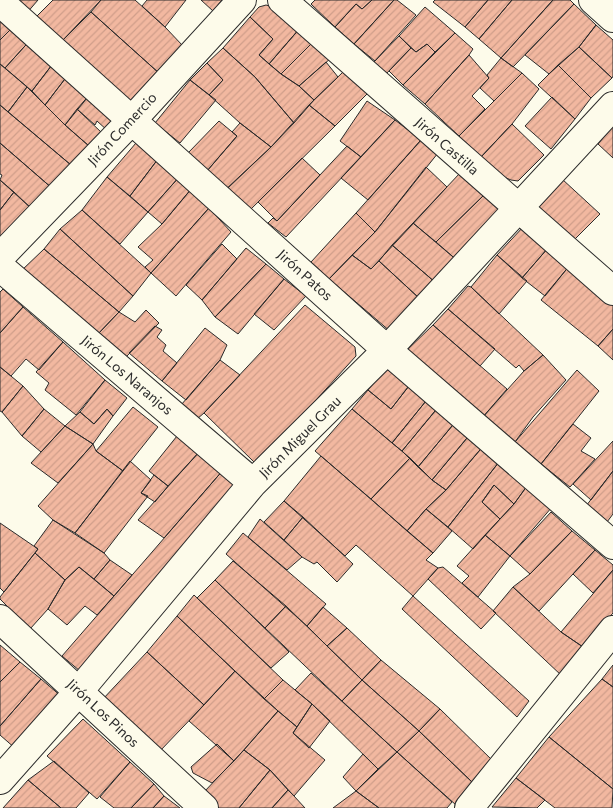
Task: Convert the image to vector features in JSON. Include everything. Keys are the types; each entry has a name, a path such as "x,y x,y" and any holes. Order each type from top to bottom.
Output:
{"street":[{"name":"Jirón Comercio","path":"0,257 132,120 242,0"},
{"name":"Jirón Castilla","path":"282,0 613,291"},
{"path":"593,0 613,18"},
{"name":"Jirón Patos","path":"0,2 387,350 613,545"},
{"name":"Jirón Miguel Grau","path":"0,780 79,691 253,484 387,350 613,106"},
{"name":"Jirón Los Naranjos","path":"0,268 253,484"},
{"name":"Jirón Los Pinos","path":"0,619 204,808"},
{"path":"469,808 613,630"}],"building":[{"path":"12,0 38,0 26,14"},
{"path":"53,0 101,0 61,42 35,18"},
{"path":"101,0 135,0 183,46 160,74 91,12"},
{"path":"147,0 186,0 165,27 142,6"},
{"path":"201,0 222,0 213,11"},
{"path":"315,0 372,0 362,9 356,4 335,27 311,4"},
{"path":"372,0 394,0 354,44 335,27 356,4 362,9"},
{"path":"394,0 397,0 416,15 375,61 354,44"},
{"path":"435,0 488,0 465,27 433,2"},
{"path":"488,0 512,0 479,39 465,27"},
{"path":"512,0 553,0 501,58 479,39"},
{"path":"553,0 570,0 574,4 513,67 501,58"},
{"path":"574,4 596,25 579,47 549,74 525,55"},
{"path":"266,5 273,7 300,28 269,64 259,55 273,39 250,17 259,7"},
{"path":"425,7 455,33 435,52 427,44 416,52 399,36"},
{"path":"0,10 16,24 0,40"},
{"path":"91,12 160,74 131,106 61,42"},
{"path":"250,17 273,39 259,55 314,100 294,123 255,77 223,48"},
{"path":"16,24 34,36 5,68 0,64 0,40"},
{"path":"596,25 613,40 612,78 579,47"},
{"path":"300,28 314,41 281,74 269,64"},
{"path":"455,33 473,49 425,104 403,85"},
{"path":"34,36 58,57 32,91 5,68"},
{"path":"399,36 411,48 385,75 373,63"},
{"path":"314,41 331,58 299,86 281,74"},
{"path":"427,44 435,52 403,85 389,71 411,48 416,52"},
{"path":"579,47 612,78 591,98 558,65"},
{"path":"223,48 255,77 294,123 271,147 240,123 209,95 223,80 207,63"},
{"path":"469,55 489,78 472,96 485,109 459,136 425,104"},
{"path":"58,57 71,71 45,105 32,91"},
{"path":"501,58 522,73 494,101 480,88 489,78 487,75"},
{"path":"326,62 338,77 314,100 299,86"},
{"path":"207,63 223,80 209,95 190,80"},
{"path":"0,64 27,87 8,112 0,105"},
{"path":"558,65 591,98 575,119 538,85"},
{"path":"71,71 92,92 65,125 45,105"},
{"path":"343,72 368,93 335,126 309,105"},
{"path":"522,73 539,89 512,124 481,157 459,136"},
{"path":"190,80 216,100 180,143 155,123"},
{"path":"27,87 89,146 71,165 8,112"},
{"path":"92,92 121,117 108,131 97,121 95,125 77,109"},
{"path":"552,97 575,119 551,149 525,126"},
{"path":"367,101 395,120 361,157 340,141"},
{"path":"0,105 71,165 53,189 0,143"},
{"path":"309,105 335,126 248,212 224,191 271,147"},
{"path":"77,109 102,133 89,146 65,125"},
{"path":"395,120 421,140 368,200 341,178"},
{"path":"219,121 237,136 207,171 188,153"},
{"path":"240,123 271,147 228,188 207,171 237,136 232,132"},
{"path":"512,124 544,155 518,181 504,177 481,157"},
{"path":"613,126 613,158 598,144"},
{"path":"421,140 438,153 375,232 356,213"},
{"path":"0,143 53,189 33,210 0,180 2,175 0,174"},
{"path":"136,143 158,159 130,196 107,177"},
{"path":"347,146 361,157 286,237 268,223 273,218 277,221"},
{"path":"302,158 320,175 277,221 258,202"},
{"path":"158,159 180,176 148,212 130,196"},
{"path":"426,167 447,187 371,269 352,255 375,232"},
{"path":"460,173 487,192 436,242 413,223"},
{"path":"180,176 192,188 162,224 148,212"},
{"path":"107,177 148,212 120,244 82,210"},
{"path":"562,179 600,214 572,242 538,210 541,198"},
{"path":"0,180 14,192 0,210"},
{"path":"192,188 209,208 151,273 145,267 153,260 138,247 162,224"},
{"path":"14,192 33,210 0,243 0,210"},
{"path":"487,192 503,215 459,262 436,242"},
{"path":"209,208 231,232 176,296 151,273"},
{"path":"82,210 151,273 133,296 60,229"},
{"path":"356,213 375,232 329,279 311,262"},
{"path":"413,223 459,262 436,283 392,245"},
{"path":"524,226 548,248 522,278 497,255"},
{"path":"60,229 133,296 119,312 44,249"},
{"path":"222,244 237,259 202,300 186,285"},
{"path":"392,245 436,283 420,299 379,261"},
{"path":"246,248 266,264 215,317 202,300"},
{"path":"548,248 570,265 545,296 522,278"},
{"path":"44,249 119,312 97,335 21,271"},
{"path":"352,255 371,269 379,261 420,299 391,332 329,279"},
{"path":"497,255 527,281 499,314 471,287"},
{"path":"266,264 284,279 238,334 215,317"},
{"path":"570,265 613,305 613,329 598,346 541,300"},
{"path":"284,279 306,296 274,330 254,314"},
{"path":"468,286 543,355 524,371 519,365 516,368 448,309"},
{"path":"3,289 23,307 0,333 0,292"},
{"path":"305,305 355,347 356,356 258,464 204,413"},
{"path":"23,307 63,342 39,370 26,359 11,376 0,367 0,333"},
{"path":"448,309 495,349 480,366 433,325"},
{"path":"146,310 159,323 125,358 97,335 119,312 135,322"},
{"path":"433,325 507,389 482,418 406,351"},
{"path":"155,326 162,330 157,337 166,345 163,351 177,363 162,381 129,353"},
{"path":"205,328 227,345 220,360 186,400 162,381"},
{"path":"613,329 613,360 598,346"},
{"path":"63,342 105,380 76,415 45,390 49,383 36,372"},
{"path":"543,355 566,380 533,417 515,442 482,418 524,371"},
{"path":"220,360 240,375 197,419 181,405"},
{"path":"389,364 412,382 391,409 368,390"},
{"path":"0,367 23,386 2,412 0,411"},
{"path":"577,370 599,391 541,464 515,442"},
{"path":"105,380 127,398 113,416 107,409 94,424 80,412"},
{"path":"412,382 430,396 392,443 352,409 368,390 391,409"},
{"path":"23,386 44,409 22,436 2,412"},
{"path":"430,396 440,405 402,451 392,443"},
{"path":"440,405 457,420 418,467 402,451"},
{"path":"133,407 158,427 123,471 96,451"},
{"path":"44,409 65,426 41,452 22,436"},
{"path":"107,409 113,416 93,444 65,426 80,412 94,424"},
{"path":"352,409 410,458 371,499 315,451"},
{"path":"457,420 472,432 432,480 418,467"},
{"path":"573,424 591,438 581,451 595,459 570,487 541,464"},
{"path":"65,426 93,444 58,483 31,463"},
{"path":"472,432 485,444 446,490 432,480"},
{"path":"177,436 200,451 168,486 149,471"},
{"path":"613,441 613,471 591,500 573,484"},
{"path":"93,444 96,451 123,471 75,533 53,520 38,506"},
{"path":"485,444 499,462 448,527 426,509 446,490"},
{"path":"200,451 224,469 164,538 138,520"},
{"path":"321,456 433,553 426,560 438,568 413,596 356,545 345,556 284,501"},
{"path":"410,458 432,480 446,490 407,531 371,499"},
{"path":"130,461 151,480 141,493 148,496 104,553 75,533"},
{"path":"499,462 527,486 514,504 494,485 482,502 500,519 473,549 448,527"},
{"path":"224,469 234,485 80,671 62,656"},
{"path":"613,471 613,514 607,522 586,506"},
{"path":"154,475 168,486 155,502 141,493"},
{"path":"494,485 514,504 500,519 482,502"},
{"path":"527,486 552,507 510,556 485,535 514,504"},
{"path":"284,501 303,517 284,540 264,522"},
{"path":"426,509 452,531 433,553 407,531"},
{"path":"551,512 572,531 530,574 510,556"},
{"path":"303,517 353,564 337,582 317,562 314,564 302,557 284,540"},
{"path":"260,519 302,557 287,570 248,537"},
{"path":"53,520 104,553 110,560 94,579 79,567 65,580 35,553 38,549 34,546"},
{"path":"0,523 38,549 4,592 0,588"},
{"path":"572,531 595,550 539,611 513,587 530,574"},
{"path":"243,533 326,604 307,626 226,554"},
{"path":"485,535 510,556 478,597 462,583 469,576 457,566"},
{"path":"595,550 613,565 613,570 593,593 573,574"},
{"path":"35,553 65,580 48,609 30,629 0,597"},
{"path":"110,560 132,575 114,596 94,579"},
{"path":"233,561 286,606 265,628 215,580"},
{"path":"79,567 114,596 97,615 85,606 67,625 48,609 65,580"},
{"path":"443,567 496,613 481,629 428,579 438,568"},
{"path":"613,570 613,613 583,647 561,632"},
{"path":"215,580 289,652 271,668 197,598"},
{"path":"513,587 561,632 583,647 562,676 493,611"},
{"path":"194,595 283,680 264,699 177,616"},
{"path":"413,596 529,701 517,717 402,609"},
{"path":"286,606 362,680 342,701 265,628"},
{"path":"323,607 347,628 327,646 307,626"},
{"path":"177,616 235,671 204,705 147,652"},
{"path":"347,628 381,660 362,680 327,646"},
{"path":"0,645 20,662 0,682"},
{"path":"147,652 204,705 159,752 102,700"},
{"path":"381,660 440,709 419,731 362,680"},
{"path":"20,662 41,679 0,726 0,682"},
{"path":"613,665 613,687 602,679"},
{"path":"235,671 278,711 234,761 189,721"},
{"path":"311,673 397,752 378,769 312,704 295,690"},
{"path":"41,679 62,697 16,749 0,735 0,726"},
{"path":"602,679 613,687 613,789 549,737"},
{"path":"283,680 312,704 297,727 264,699"},
{"path":"362,680 419,731 397,752 342,701"},
{"path":"312,704 330,721 309,748 293,733"},
{"path":"440,709 493,761 473,783 419,731"},
{"path":"278,711 297,727 293,733 325,760 294,796 270,770 244,750"},
{"path":"83,719 130,762 97,799 47,756"},
{"path":"419,731 473,783 456,805 397,752"},
{"path":"549,737 613,789 612,808 555,808 516,778"},
{"path":"217,744 234,761 212,783 193,773 191,767"},
{"path":"244,750 270,770 239,808 219,808 203,793"},
{"path":"397,752 452,802 447,808 379,808 356,791"},
{"path":"363,754 378,769 356,791 343,777"},
{"path":"54,761 89,793 76,808 61,808 28,780"},
{"path":"130,762 154,784 131,808 114,808 100,797"},
{"path":"270,770 288,790 272,808 239,808"},
{"path":"516,778 545,800 537,808 492,807"},
{"path":"28,780 61,808 3,808"},
{"path":"154,784 164,796 153,808 131,808"},
{"path":"288,790 294,796 305,808 272,808"},
{"path":"356,791 379,808 333,808"},
{"path":"164,796 180,808 153,808"}]}
